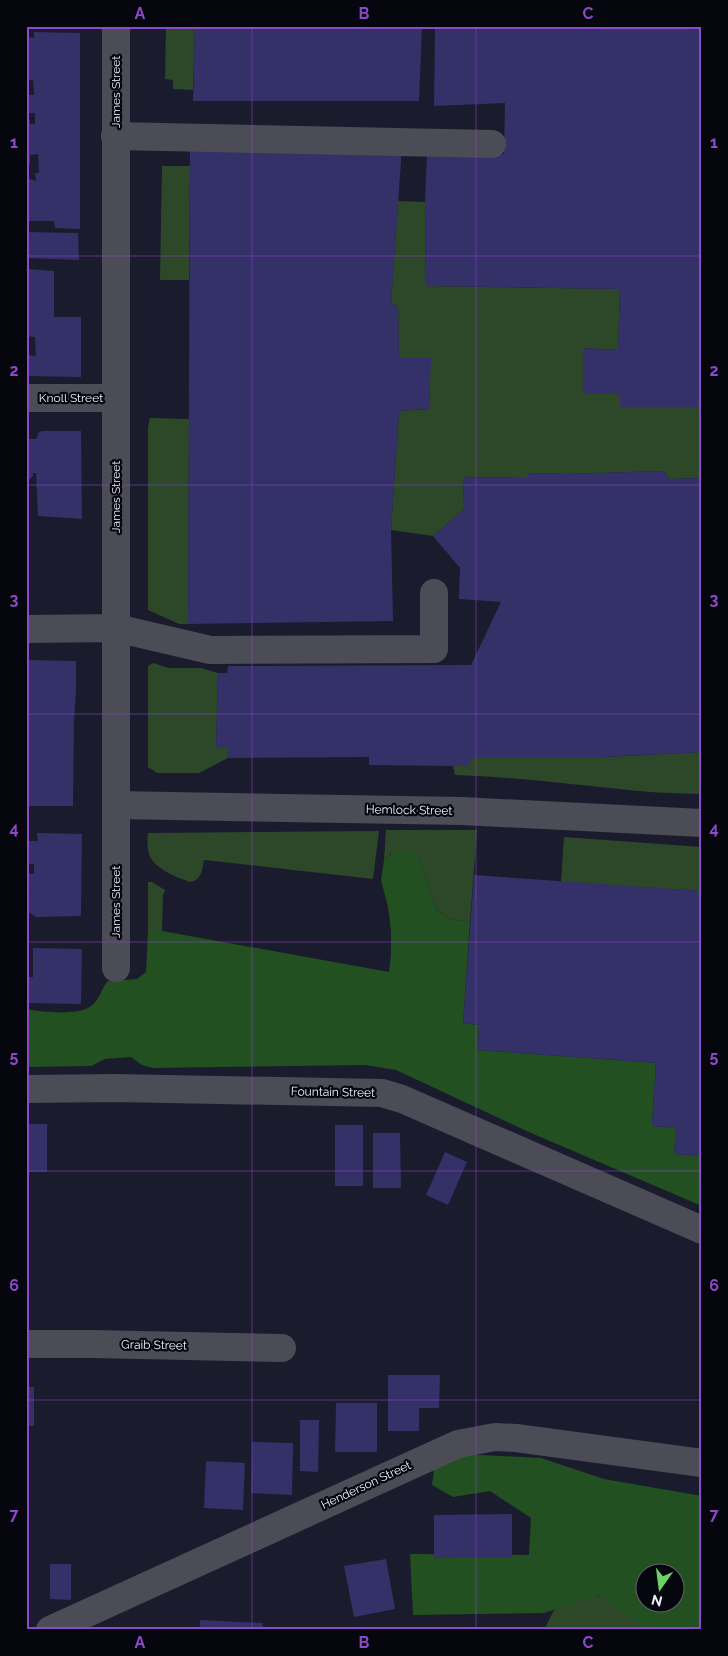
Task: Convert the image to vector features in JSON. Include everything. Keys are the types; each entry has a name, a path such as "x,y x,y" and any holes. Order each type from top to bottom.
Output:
{"street":[{"name":"James Street","path":"116,26 116,968"},
{"path":"115,136 492,144"},
{"name":"Knoll Street","path":"26,398 115,398"},
{"path":"26,629 116,628 210,650 434,649 434,593"},
{"name":"Hemlock Street","path":"116,805 462,811 702,823"},
{"name":"Fountain Street","path":"26,1089 116,1088 382,1094 402,1099 702,1230"},
{"name":"Graib Street","path":"26,1344 282,1348"},
{"name":"Henderson Street","path":"50,1630 442,1451 467,1442 495,1437 516,1438 702,1463"}],"green space":[{"path":"166,26 195,26 193,90 173,89 173,80 165,79"},
{"path":"599,26 687,26 687,30 599,30"},
{"path":"162,166 190,166 189,280 160,280"},
{"path":"398,201 425,202 426,286 620,289 618,350 583,348 583,394 620,394 620,407 702,407 702,478 669,479 664,471 566,474 529,473 528,478 463,477 464,509 433,536 391,530 399,411 429,409 430,358 399,358 398,306 391,304"},
{"path":"150,418 189,419 188,624 179,624 148,610 148,427"},
{"path":"153,663 169,668 201,668 218,673 216,748 229,748 228,758 199,773 157,773 148,767 148,666"},
{"path":"702,752 702,794 646,792 524,779 455,775 453,766 471,757 604,757"},
{"path":"386,830 477,830 470,922 449,919 436,909 419,858 391,854 384,860"},
{"path":"379,831 373,879 204,860 199,877 190,882 170,874 155,864 149,854 148,843 148,833"},
{"path":"564,837 702,847 702,891 561,882"},
{"path":"397,850 409,852 419,858 436,909 449,919 470,922 463,1023 479,1025 478,1050 656,1063 652,1126 676,1128 674,1154 702,1156 702,1206 531,1133 396,1070 365,1065 153,1068 142,1065 131,1057 105,1059 91,1066 26,1067 26,1009 60,1012 78,1011 91,1006 96,1001 108,981 137,979 146,972 148,931 162,931 389,972 391,930 388,907 381,880 384,860"},
{"path":"148,882 152,882 165,890 163,895 162,931 148,931"},
{"path":"463,1454 541,1458 604,1479 702,1496 702,1630 651,1630 598,1595 544,1613 413,1615 410,1554 529,1555 531,1518 490,1491 453,1497 432,1485 434,1470"},
{"path":"595,1594 671,1630 544,1630 559,1600"}],"building":[{"path":"195,26 422,26 419,101 193,101"},
{"path":"435,26 599,26 599,30 687,30 687,26 702,26 702,407 620,407 620,394 583,394 583,348 618,350 620,289 426,286 425,202 427,154 504,154 505,103 434,106"},
{"path":"34,32 80,33 80,229 55,228 54,221 26,221 26,178 36,181 35,173 39,173 38,154 30,155 30,164 26,164 26,121 30,120 30,124 35,124 35,113 26,113 26,95 34,95 33,80 26,80 26,37 34,38"},
{"path":"190,147 402,147 391,304 398,306 399,358 431,358 429,409 399,411 391,530 393,621 188,624"},
{"path":"26,232 78,233 79,260 26,258"},
{"path":"27,269 54,271 54,317 81,317 81,377 26,376 26,355 36,356 35,337 26,336"},
{"path":"81,431 82,519 38,516 36,473 33,473 29,480 26,480 26,439 36,439 39,432"},
{"path":"664,471 669,479 702,478 702,752 604,757 471,757 470,765 453,766 369,765 369,757 228,758 229,748 216,748 218,673 227,673 228,666 471,665 501,602 459,599 460,568 433,536 464,509 463,477 528,478 528,473 566,474"},
{"path":"26,660 76,661 73,806 26,806"},
{"path":"37,833 82,834 81,916 36,917 26,910 26,892 30,892 26,889 26,873 34,874 34,864 26,864 26,841 38,841"},
{"path":"474,875 702,891 702,1156 674,1154 676,1128 652,1126 656,1063 478,1050 479,1025 463,1023"},
{"path":"33,948 82,949 81,1004 26,1003 26,977 33,977"},
{"path":"26,1124 47,1124 47,1172 26,1172"},
{"path":"335,1125 363,1125 363,1186 335,1186"},
{"path":"373,1133 400,1133 401,1188 373,1188"},
{"path":"445,1152 467,1162 448,1205 426,1195"},
{"path":"388,1375 440,1375 439,1408 419,1408 419,1431 388,1431"},
{"path":"26,1387 34,1387 34,1426 26,1426"},
{"path":"336,1403 377,1403 377,1452 335,1452"},
{"path":"300,1420 319,1420 318,1472 300,1471"},
{"path":"252,1442 293,1443 292,1495 251,1493"},
{"path":"206,1461 245,1463 243,1510 204,1508"},
{"path":"512,1514 512,1557 434,1558 434,1515"},
{"path":"386,1559 395,1609 354,1617 344,1566"},
{"path":"50,1564 71,1564 71,1600 50,1599"},
{"path":"200,1620 263,1623 262,1630 200,1630"}]}
